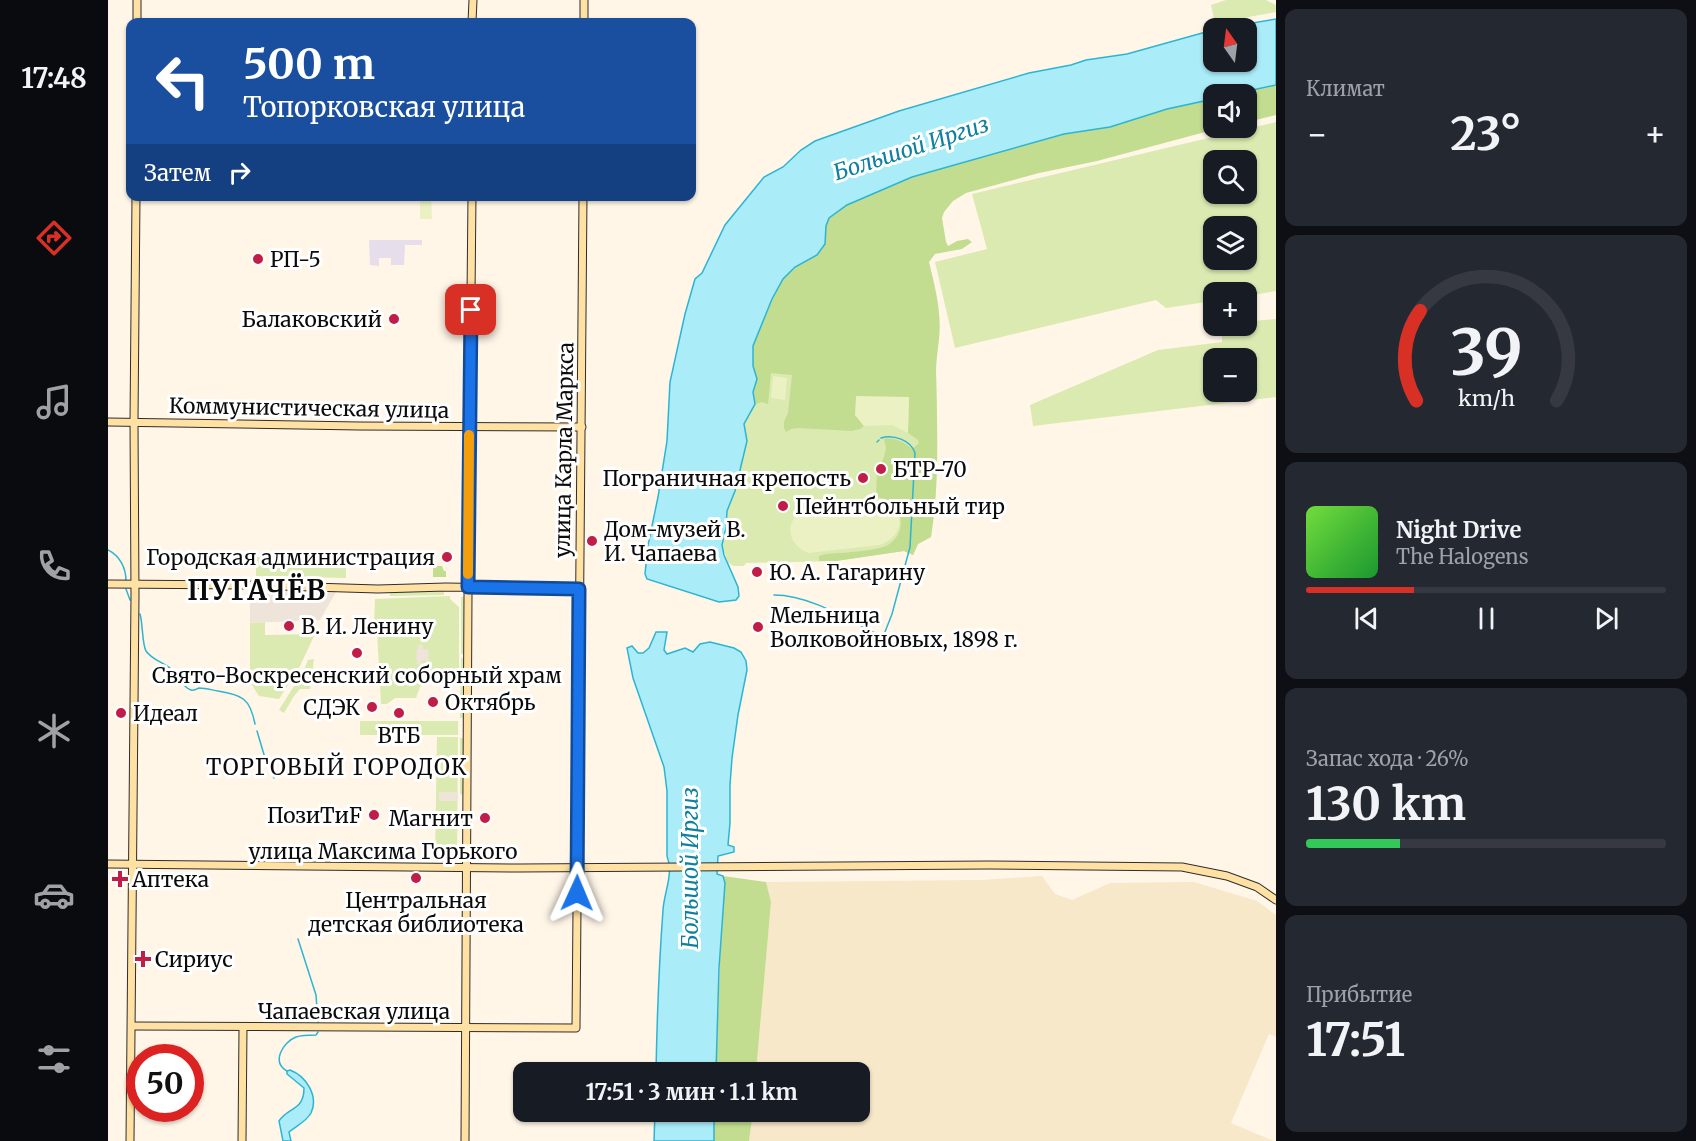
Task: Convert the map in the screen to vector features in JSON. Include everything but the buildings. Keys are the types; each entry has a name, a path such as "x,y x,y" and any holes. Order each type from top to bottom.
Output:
{"street":[{"path":"137,0 137,18"},
{"path":"472,18 473,0"},
{"path":"584,0 584,18"},
{"path":"130,1141 136,201"},
{"path":"465,1141 472,201"},
{"name":"улица Карла Маркса","path":"576,1028 583,201"},
{"name":"Коммунистическая улица","path":"108,422 582,427"},
{"path":"108,584 342,586 368,589 468,587 579,589"},
{"name":"улица Максима Горького","path":"108,864 578,868 990,865 1182,867 1227,876 1257,887 1276,900"},
{"name":"Чапаевская улица","path":"132,1026 576,1028"},
{"path":"242,1141 243,1027"}],"shaded area":[{"path":"369,240 422,240 422,245 405,245 404,265 391,265 391,258 379,258 379,266 370,265"},
{"path":"250,589 337,590 320,620 250,623"},
{"path":"415,620 428,621 427,633 415,632"},
{"path":"422,644 423,649 429,650 428,661 422,660 422,665 416,664 418,661 416,660 418,645"},
{"path":"439,792 458,792 458,801 439,801"},
{"path":"1042,876 1055,894 1072,900 1110,883 1194,882 1257,901 1276,915 1276,1037 1269,1034 1231,1123 1274,1141 749,1141 752,1122 870,1122 870,1062 757,1062 771,902 766,882 982,880"}],"green space":[{"path":"1226,0 1266,0 1276,5 1276,12 1243,18 1214,18 1211,5"},
{"path":"1276,85 1276,115 1257,120 1257,89"},
{"path":"1203,101 1203,133 966,193 953,201 944,212 942,218 948,246 968,239 972,242 962,249 935,254 929,262 940,320 936,371 937,475 931,537 918,544 913,555 904,551 836,561 819,561 819,556 876,549 888,545 895,539 901,524 897,509 885,499 876,497 877,473 886,448 884,439 899,441 912,449 919,443 908,433 909,397 855,415 864,426 851,431 798,428 786,432 784,422 788,413 792,375 771,373 768,404 762,402 755,404 753,392 757,379 753,366 753,346 772,299 783,279 795,267 817,255 825,244 829,218 847,205 912,177 1064,134 1110,127 1167,109"},
{"path":"1276,122 1276,291 1257,294 1257,282 1203,282 1203,302 1166,308 1156,300 955,348 935,262 987,249 972,194 1208,138 1257,138 1257,126"},
{"path":"420,201 431,201 432,219 420,219"},
{"path":"1276,319 1276,397 1257,399 1257,348 1203,348 1203,402 1234,402 1033,426 1030,405 1158,350 1222,342 1222,336 1257,336 1257,321"},
{"path":"753,366 936,369 935,483 931,537 918,544 913,555 904,551 836,561 746,563 744,566 733,566 728,562 722,545 727,511 735,491 747,441 744,424 755,404"},
{"path":"773,376 787,378 785,400 771,398"},
{"path":"856,396 909,397 908,433 892,425 864,426 855,415"},
{"path":"874,498 892,505 897,512 899,527 889,541 879,545 808,553 794,542 790,528 796,515 803,510 811,506"},
{"path":"256,557 346,558 346,578 256,576"},
{"path":"433,566 442,566 446,571 446,577 433,577"},
{"path":"444,591 444,595 390,596 390,592"},
{"path":"450,596 450,599 459,607 459,684 424,682 416,698 395,698 387,704 381,704 377,627 374,626 375,599"},
{"path":"461,597 465,597 465,654 461,654"},
{"path":"265,622 265,635 315,634 300,666 279,699 259,696 250,682 250,623"},
{"path":"461,658 465,658 464,718 460,718"},
{"path":"314,659 310,689 300,689 284,713 279,710 308,660"},
{"path":"360,721 458,721 458,735 360,735"},
{"path":"437,737 458,737 457,858 435,858"},
{"path":"460,738 464,738 464,795 460,794"},
{"path":"723,876 766,882 771,902 757,1062 716,1062"},
{"path":"714,1122 752,1122 749,1141 714,1141"}],"water":[{"name":"Большой Иргиз","path":"1276,19 1276,85 1257,89 1257,84 1203,84 1203,101 1167,109 1110,127 1064,134 912,177 847,205 829,218 825,244 817,255 795,267 783,279 772,299 753,346 753,366 757,379 753,392 755,404 744,424 747,441 735,491 727,511 722,545 738,587 739,596 736,600 719,602 647,579 645,574 648,545 667,441 670,382 695,279 702,273 725,225 764,177 783,167 801,150 815,141 899,111 1029,73 1086,60 1127,54 1203,33 1203,72 1257,72 1257,22"},
{"name":"Большой Иргиз","path":"656,632 667,632 664,650 667,654 685,648 693,652 700,644 710,642 734,648 741,652 746,661 747,670 738,715 730,785 728,845 734,847 734,852 718,856 717,874 723,876 725,883 719,968 716,1062 656,1062 662,930 669,870 667,791 664,767 633,678 627,648 632,646 638,653 643,653 649,648"},
{"path":"290,1070 310,1087 313,1107 306,1119 289,1132 291,1141 283,1141 279,1121 298,1105 304,1088 287,1074"},
{"path":"655,1122 714,1122 714,1141 654,1141"}],"waterway":[{"path":"774,595 788,596 816,604 883,637 892,614 910,547 915,453 906,441 891,437 881,438"},
{"path":"108,550 122,563 126,581"},
{"path":"126,589 130,600"},
{"path":"140,614 144,644 149,654 172,670 188,689 208,689 233,694 244,699 250,708 255,724"},
{"path":"257,731 274,778"},
{"path":"298,939 316,995 318,1022"},
{"path":"287,1071 282,1067 279,1058 283,1048 296,1037 316,1035 318,1032"}],"slow traffic":[{"path":"468,574 469,435"}],"place":[{"name":"РП-5","path":"258,259"},
{"name":"Балаковский","path":"394,319"},
{"name":"БТР-70","path":"881,469"},
{"name":"Пограничная крепость","path":"863,478"},
{"name":"Пейнтбольный тир","path":"783,506"},
{"name":"Дом-музей В. И. Чапаева","path":"592,541"},
{"name":"Городская администрация","path":"447,557"},
{"name":"Ю. А. Гагарину","path":"757,572"},
{"name":"В. И. Ленину","path":"289,626"},
{"name":"Мельница Волковойновых, 1898 г.","path":"758,627"},
{"name":"Свято-Воскресенский соборный храм","path":"357,653"},
{"name":"Октябрь","path":"433,702"},
{"name":"СДЭК","path":"372,707"},
{"name":"Идеал","path":"121,713"},
{"name":"ВТБ","path":"399,713"},
{"name":"ПозиТиF","path":"374,815"},
{"name":"Магнит","path":"485,818"},
{"name":"Центральная детская библиотека","path":"416,878"},
{"name":"Аптека","path":"120,879"},
{"name":"Сириус","path":"143,959"}],"district":[{"name":"ПУГАЧЁВ","path":"257,590"},
{"name":"ТОРГОВЫЙ ГОРОДОК","path":"337,767"}],"route":[{"path":"471,310 468,587 579,589 577,893"}]}
